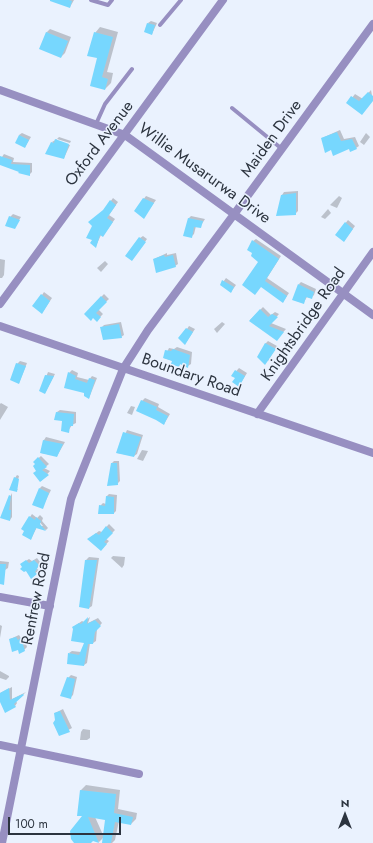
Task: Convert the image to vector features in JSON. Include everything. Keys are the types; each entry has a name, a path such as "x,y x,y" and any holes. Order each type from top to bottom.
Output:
{"street":[{"name":"Oxford Avenue","path":"0,304 223,0"},
{"name":"Maiden Drive","path":"123,368 148,330 373,24"},
{"name":"Willie Musarurwa Drive","path":"0,90 125,135 344,292 373,315"},
{"name":"Knightsbridge Road","path":"258,414 373,252"},
{"name":"Boundary Road","path":"0,326 373,453"},
{"name":"Renfrew Road","path":"2,843 71,499 123,368"},
{"path":"0,597 50,606"},
{"path":"0,745 139,774"}],"lane":[{"path":"90,0 108,4 112,0"},
{"path":"160,25 181,0"},
{"path":"96,124 105,104 132,69"},
{"path":"232,108 282,149"}],"building":[{"path":"50,0 69,0 72,1 70,8"},
{"path":"147,23 155,25 152,35 144,32"},
{"path":"46,32 68,41 61,58 39,49"},
{"path":"94,32 113,37 102,77 108,79 105,90 90,86 97,58 87,56"},
{"path":"368,92 373,96 373,101 362,115 346,103 351,96 359,101"},
{"path":"337,132 341,141 352,139 357,149 350,152 349,149 333,156 331,150 325,153 321,138"},
{"path":"19,135 29,140 25,148 15,143"},
{"path":"55,139 69,144 64,159 45,154 51,142 54,143"},
{"path":"0,156 12,160 11,164 30,165 30,176 18,173 19,172 0,165"},
{"path":"296,193 296,215 276,216 281,195"},
{"path":"143,198 154,203 144,219 134,211"},
{"path":"110,200 116,205 107,218 113,222 103,237 100,235 96,248 90,243 92,240 86,238 92,226 88,222 103,210"},
{"path":"9,216 20,220 15,229 5,226"},
{"path":"188,218 203,221 201,228 194,227 192,238 183,236"},
{"path":"345,222 353,229 344,242 335,235"},
{"path":"139,237 146,242 132,261 125,256"},
{"path":"252,240 279,259 265,281 287,296 283,303 261,287 255,295 242,285 258,262 251,256 252,253 247,250"},
{"path":"164,255 165,257 173,255 176,267 156,273 153,259"},
{"path":"222,280 234,287 231,293 220,285"},
{"path":"298,284 314,292 312,299 306,297 304,304 292,300"},
{"path":"41,294 50,301 42,314 32,306"},
{"path":"101,296 107,302 96,313 101,317 97,322 93,318 91,321 84,314"},
{"path":"260,309 268,317 272,314 278,317 269,326 284,332 277,341 249,321"},
{"path":"119,324 122,338 103,340 100,327"},
{"path":"186,328 193,332 185,345 178,338"},
{"path":"265,343 276,349 265,365 257,357"},
{"path":"173,349 190,355 188,368 180,364 179,367 171,364 172,361 163,358 165,350 171,351"},
{"path":"16,363 26,366 19,384 10,380"},
{"path":"235,370 245,376 239,387 232,382 235,378 231,376"},
{"path":"68,372 76,376 75,379 87,383 89,378 95,380 89,399 84,396 84,393 64,388"},
{"path":"45,375 54,376 45,394 39,391"},
{"path":"141,400 157,407 156,410 168,416 164,425 136,411"},
{"path":"56,412 74,414 73,426 70,426 69,433 61,431 62,421 54,420"},
{"path":"123,432 141,437 134,457 116,453"},
{"path":"43,440 63,444 57,457 40,453"},
{"path":"38,457 47,467 42,470 49,475 40,482 33,473 36,471 33,466 35,464 33,462"},
{"path":"111,463 117,463 118,485 107,486"},
{"path":"14,477 19,479 17,492 9,490"},
{"path":"39,488 49,493 43,509 32,505"},
{"path":"9,495 11,496 9,510 11,510 10,521 0,518"},
{"path":"106,496 114,497 114,514 98,514 99,505 105,506"},
{"path":"29,516 35,520 36,517 41,521 40,524 46,531 36,528 31,540 22,535 24,531 21,529"},
{"path":"106,526 113,533 104,542 107,544 101,551 87,539 96,533 99,535"},
{"path":"26,560 29,563 34,560 39,565 35,572 37,574 31,579 26,571 24,572 20,569 22,567 20,564"},
{"path":"85,560 97,560 89,609 79,607"},
{"path":"0,564 6,564 4,585 0,584"},
{"path":"88,617 87,624 95,620 101,626 95,632 93,644 88,644 84,666 67,664 68,653 79,655 84,643 71,641 72,627 79,623 81,624"},
{"path":"16,637 18,640 21,638 25,651 19,654 18,650 12,652 9,639"},
{"path":"67,677 75,679 71,699 60,696"},
{"path":"9,688 10,700 23,694 24,695 14,704 16,707 5,713 0,702 0,693"},
{"path":"60,711 70,732 59,736 53,723 55,720 54,713"},
{"path":"80,790 116,794 114,813 133,817 131,825 115,822 111,843 102,843 105,820 88,817 99,843 93,841 91,843 74,843 71,839 70,831 82,816 77,816"}]}
